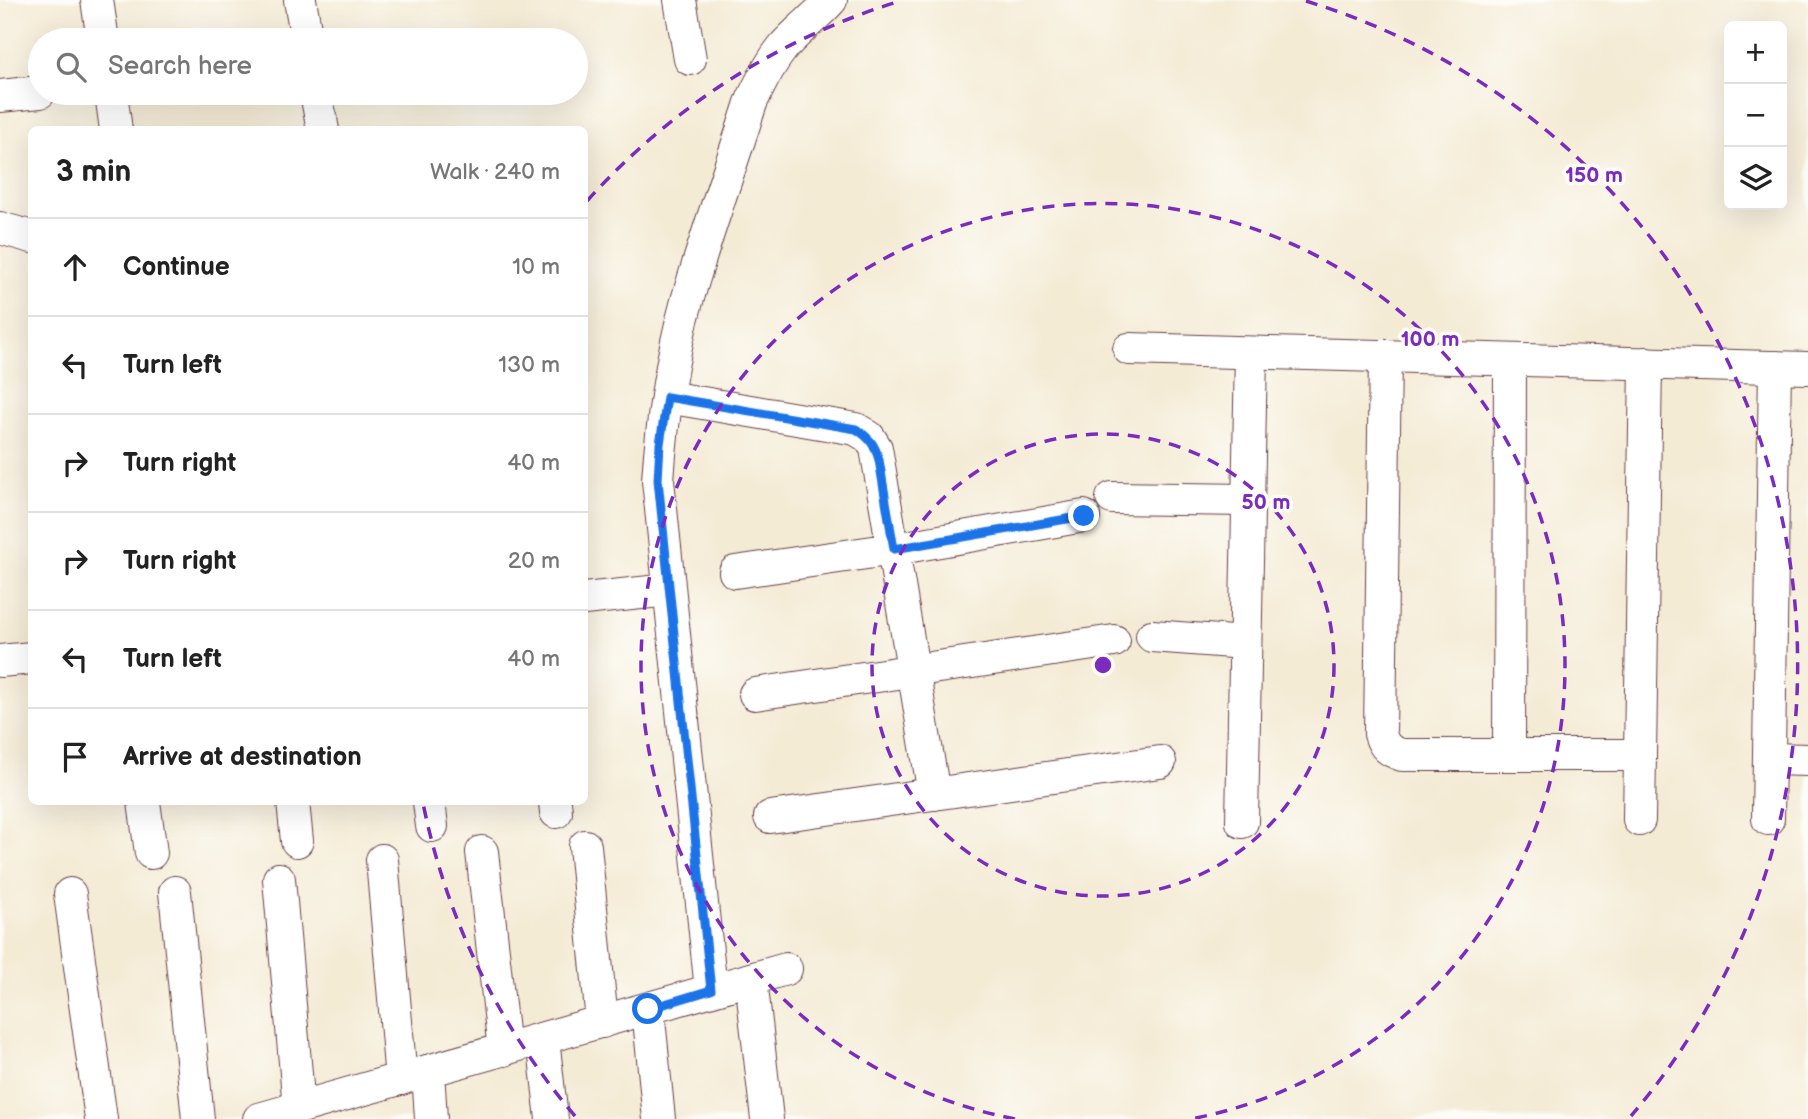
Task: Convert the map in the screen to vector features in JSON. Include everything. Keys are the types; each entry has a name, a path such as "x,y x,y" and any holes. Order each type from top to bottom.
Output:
{"street":[{"path":"97,0 101,28"},
{"path":"300,0 305,28"},
{"path":"680,0 690,59"},
{"path":"711,990 658,480 660,444 687,302 751,103 759,85 785,46 831,0"},
{"path":"0,96 28,93"},
{"path":"113,105 115,126"},
{"path":"318,105 322,126"},
{"path":"0,228 28,236"},
{"path":"1129,349 1808,368"},
{"path":"1242,822 1251,353"},
{"path":"1385,356 1380,734 1383,745 1402,755 1639,755"},
{"path":"1509,755 1510,360"},
{"path":"1639,820 1646,363"},
{"path":"1768,819 1775,367"},
{"path":"670,382 856,429 869,437 879,460 934,794"},
{"path":"1112,498 1248,500"},
{"path":"735,572 894,549 1084,516"},
{"path":"588,599 669,590"},
{"path":"1152,636 1245,643"},
{"path":"755,694 1114,641"},
{"path":"0,661 28,658"},
{"path":"1769,759 1808,760"},
{"path":"769,817 1160,761"},
{"path":"144,805 151,853"},
{"path":"293,805 297,841"},
{"path":"585,846 602,1022"},
{"path":"482,852 504,1050"},
{"path":"382,860 414,1075 431,1119"},
{"path":"279,879 299,1108"},
{"path":"175,892 198,1119"},
{"path":"70,894 101,1119"},
{"path":"259,1119 786,969"},
{"path":"751,979 767,1119"},
{"path":"648,1009 659,1119"},
{"path":"543,1038 552,1119"}],"route":[{"path":"648,1009 711,990 658,480 667,397 856,429 869,437 879,460 894,549 1084,516"}]}
